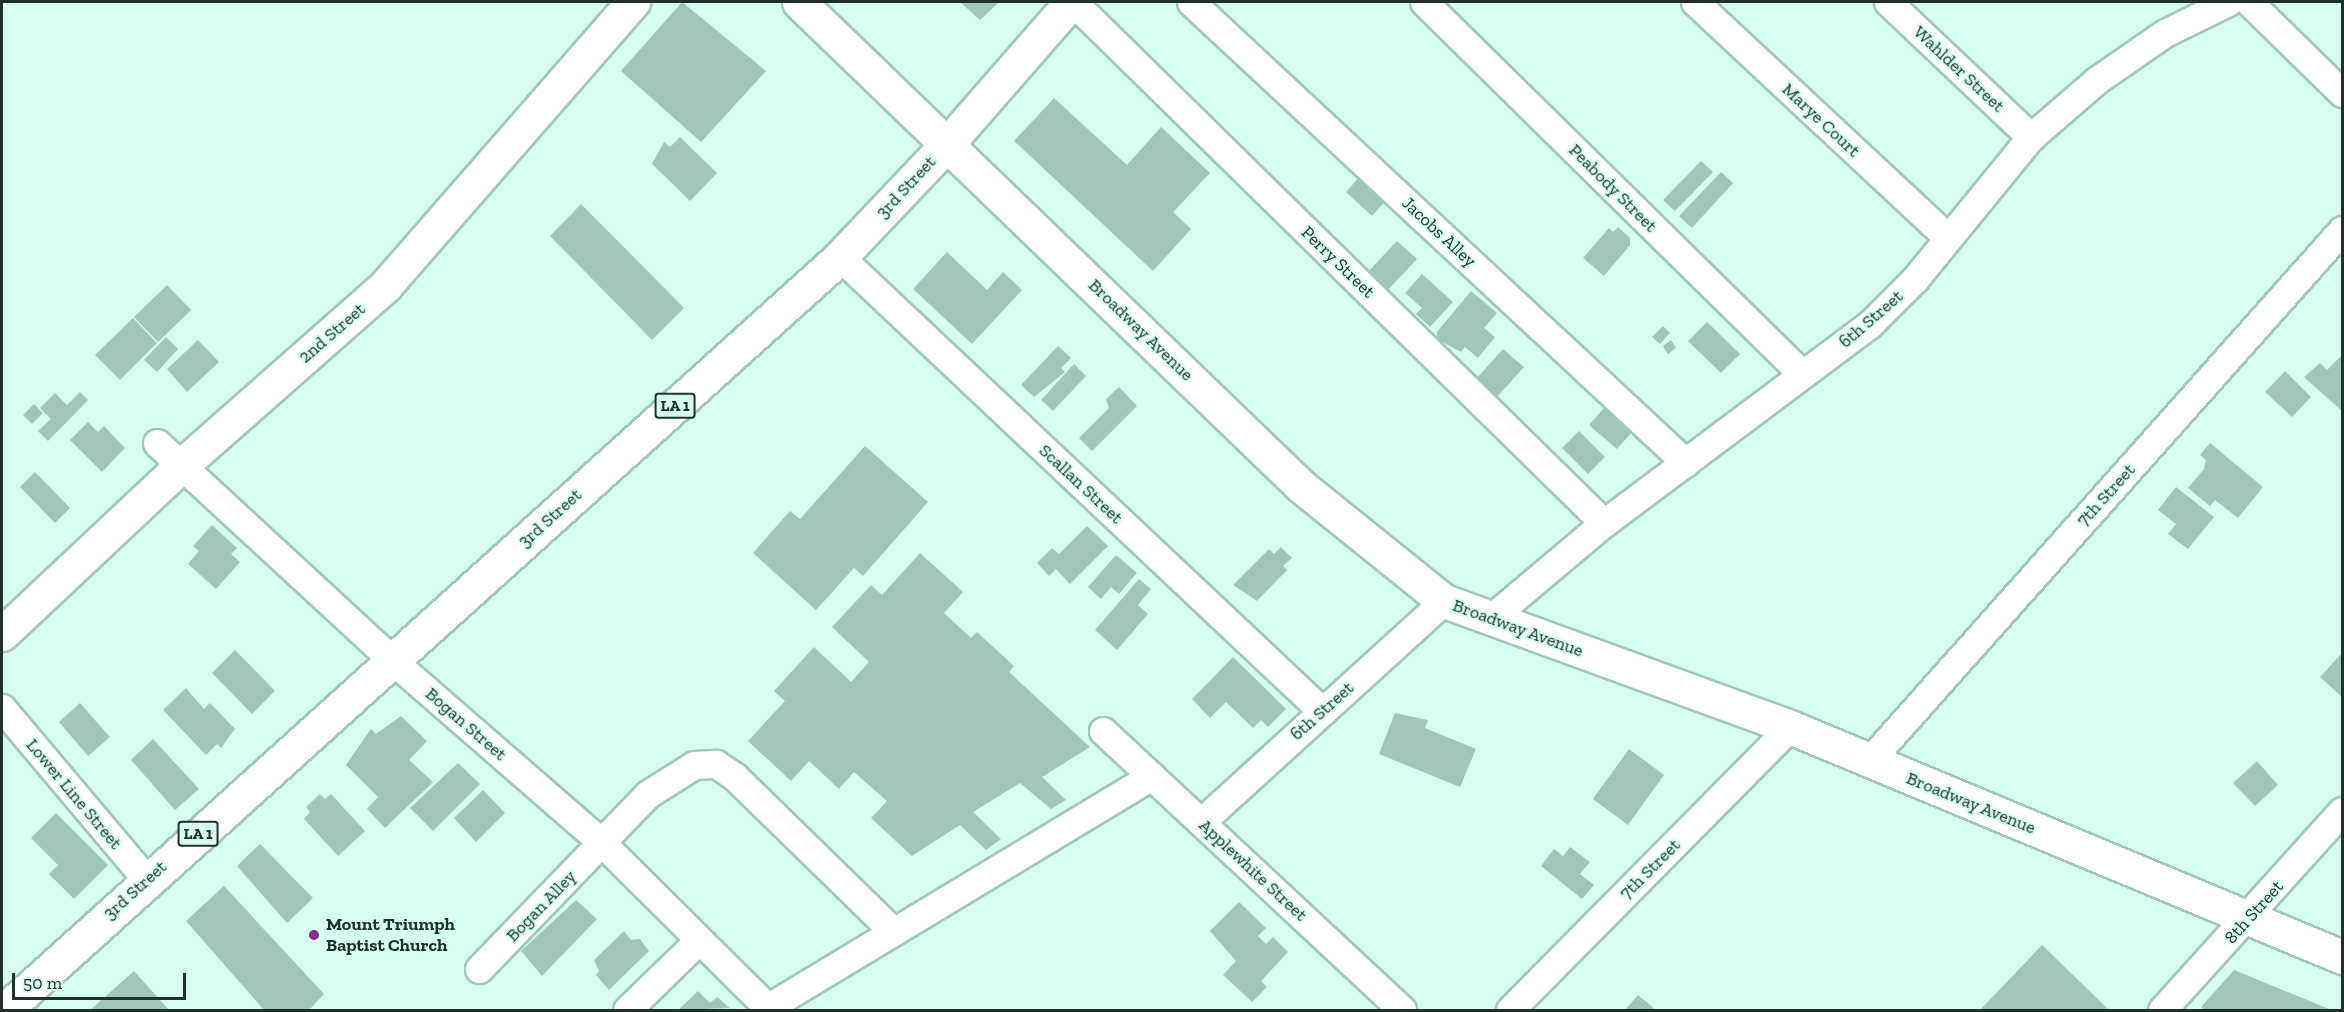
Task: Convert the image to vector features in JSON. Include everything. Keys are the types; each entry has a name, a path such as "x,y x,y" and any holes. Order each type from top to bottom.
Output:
{"main road":[{"name":"2nd Street","path":"2,634 182,465 386,285 633,2"},
{"name":"Broadway Avenue","path":"799,2 948,142 1302,487 1444,601 1790,727 2343,957"},
{"name":"3rd Street","path":"5,1011 146,879 840,257 948,142 1072,2"}],"street":[{"name":"Perry Street","path":"1072,2 1604,523"},
{"name":"Jacobs Alley","path":"1191,2 1686,462"},
{"name":"Peabody Street","path":"1424,2 1802,374"},
{"name":"Marye Court","path":"1695,2 1948,238"},
{"name":"Wahlder Street","path":"1888,2 2031,137"},
{"name":"6th Street","path":"1491,618 1604,523 1869,325 1948,238 2031,137 2107,73 2165,33 2228,2"},
{"path":"2249,2 2343,93"},
{"name":"7th Street","path":"1869,761 2343,230"},
{"name":"Scallan Street","path":"840,257 1322,711"},
{"name":"Bogan Street","path":"158,443 393,660 602,843 697,942 768,1009"},
{"name":"6th Street","path":"1201,822 1444,601"},
{"name":"Lower Line Street","path":"2,708 146,879"},
{"name":"7th Street","path":"1510,1011 1790,727"},
{"name":"Applewhite Street","path":"1103,731 1402,1011"},
{"name":"Bogan Alley","path":"479,969 674,773 694,765 716,764 734,776 894,932"},
{"path":"768,1009 1152,776"},
{"name":"8th Street","path":"2162,1011 2250,918 2343,811"},
{"path":"627,1011 697,942"}],"building":[{"path":"682,2 766,71 701,142 621,71"},
{"path":"960,2 999,2 980,20"},
{"path":"1054,98 1127,165 1161,127 1210,173 1173,212 1191,229 1153,271 1014,141"},
{"path":"680,137 717,173 690,201 652,164 664,142 670,147"},
{"path":"1701,161 1713,172 1675,211 1663,200"},
{"path":"1721,172 1733,183 1692,228 1679,216"},
{"path":"1361,175 1387,199 1372,216 1346,192"},
{"path":"581,204 684,308 652,340 550,236"},
{"path":"1618,227 1630,238 1630,245 1604,276 1583,258 1609,228 1613,232"},
{"path":"1397,241 1417,259 1388,290 1384,286 1379,291 1366,274"},
{"path":"947,252 987,290 1003,272 1022,290 972,344 913,289"},
{"path":"1422,274 1453,302 1430,327 1416,314 1422,308 1405,293"},
{"path":"167,285 191,310 158,342 134,317"},
{"path":"1471,291 1497,313 1484,328 1495,337 1478,358 1465,347 1461,352 1437,339 1437,332"},
{"path":"133,318 157,343 120,380 95,355"},
{"path":"1707,322 1740,354 1721,373 1688,341"},
{"path":"1663,326 1670,333 1660,344 1652,337"},
{"path":"166,337 178,349 157,372 144,360"},
{"path":"198,340 219,362 187,392 167,369"},
{"path":"1671,340 1676,348 1668,354 1663,346"},
{"path":"1058,346 1071,358 1061,368 1065,372 1034,397 1021,385"},
{"path":"1503,349 1524,367 1497,397 1477,378"},
{"path":"2342,355 2342,411 2304,377 2320,363 2327,370"},
{"path":"1074,364 1086,376 1053,411 1041,400"},
{"path":"2285,371 2311,397 2292,417 2265,392"},
{"path":"1119,387 1137,406 1092,451 1079,438 1109,408 1106,399"},
{"path":"80,392 88,400 48,441 38,431 51,419 40,408 55,393 67,405"},
{"path":"34,404 43,413 32,424 23,415"},
{"path":"1605,407 1632,432 1617,449 1589,425"},
{"path":"88,422 98,432 104,426 125,448 102,472 70,440"},
{"path":"1579,431 1605,457 1588,474 1562,448"},
{"path":"2210,443 2263,487 2238,518 2215,500 2210,506 2188,488 2204,469 2206,460 2200,455"},
{"path":"865,446 928,502 863,576 854,568 816,610 753,553 790,511 800,519"},
{"path":"35,472 70,508 55,523 20,487"},
{"path":"2176,487 2214,517 2188,549 2168,534 2176,524 2158,510"},
{"path":"212,525 237,548 231,554 240,562 216,589 188,564 199,551 193,546"},
{"path":"1087,526 1108,546 1070,584 1056,569 1049,576 1037,563 1052,548 1059,554"},
{"path":"1281,547 1292,558 1283,566 1287,570 1257,601 1233,585 1269,549 1274,554"},
{"path":"920,553 963,592 944,613 971,638 977,632 1014,666 1009,672 1090,747 1042,777 1066,800 1051,809 1020,783 973,812 1001,839 986,850 960,825 912,856 871,818 887,801 854,772 839,789 809,761 791,781 748,741 785,701 774,691 814,647 851,682 869,662 832,627 871,585 882,595"},
{"path":"1116,555 1137,573 1119,594 1111,587 1101,599 1088,587"},
{"path":"1139,579 1151,589 1138,605 1148,614 1117,650 1095,630"},
{"path":"235,650 275,691 252,714 212,673"},
{"path":"2342,653 2342,697 2320,677"},
{"path":"1233,657 1286,709 1268,727 1261,720 1253,728 1226,702 1210,718 1192,699"},
{"path":"186,688 204,709 210,703 235,729 221,748 217,744 206,755 163,710"},
{"path":"80,703 110,737 88,756 59,722"},
{"path":"1395,713 1428,720 1425,728 1476,749 1460,787 1379,754"},
{"path":"401,716 427,741 409,760 433,782 385,828 367,809 378,797 346,765 371,729 376,734"},
{"path":"153,739 199,789 175,810 131,760"},
{"path":"1629,749 1664,775 1628,825 1593,799"},
{"path":"2257,761 2278,785 2255,806 2233,783"},
{"path":"458,763 480,784 433,831 410,808"},
{"path":"483,790 505,813 476,842 454,818"},
{"path":"320,794 325,799 331,794 365,831 338,856 304,819 310,812 306,807"},
{"path":"56,813 108,865 74,899 49,874 58,865 31,838"},
{"path":"260,844 313,898 287,923 237,866"},
{"path":"1570,847 1590,862 1580,874 1594,885 1582,899 1541,866 1554,849 1563,856"},
{"path":"224,886 324,994 309,1010 264,1010 186,921"},
{"path":"576,900 597,919 542,976 521,951"},
{"path":"1239,902 1266,928 1258,936 1266,944 1273,937 1288,952 1261,981 1267,987 1252,1002 1223,975 1236,961 1210,931"},
{"path":"624,931 631,940 640,939 649,951 609,990 596,975 599,971 594,960"},
{"path":"2042,945 2108,1009 1980,1010"},
{"path":"2234,970 2329,1009 2204,1010 2201,1007"},
{"path":"134,971 169,1010 90,1010"},
{"path":"698,991 710,1003 717,997 730,1008 678,1010"},
{"path":"1638,995 1656,1010 1625,1010"}],"place":[{"name":"Mount Triumph Baptist Church","path":"314,935"}]}
